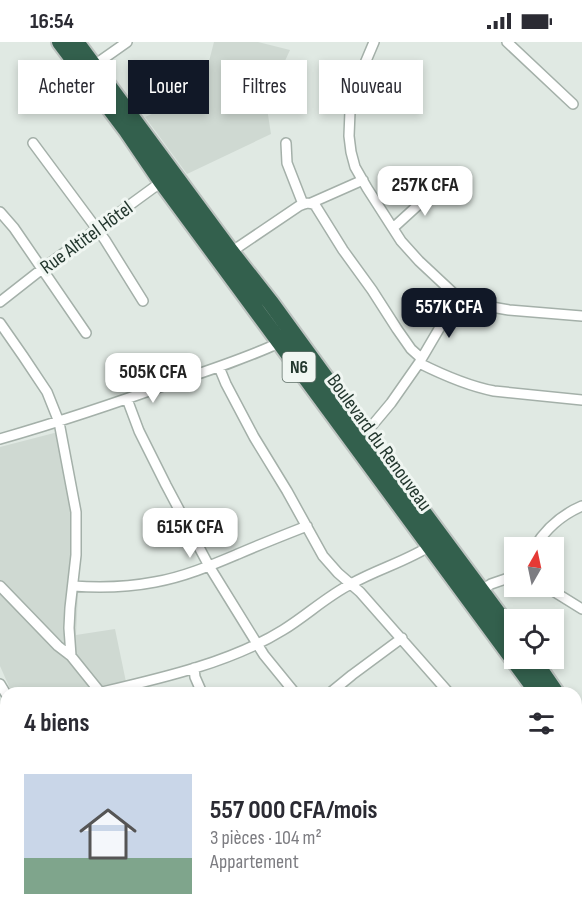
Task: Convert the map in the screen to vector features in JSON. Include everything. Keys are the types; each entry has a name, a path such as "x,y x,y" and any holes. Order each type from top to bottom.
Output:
{"highway":[{"name":"Boulevard du Renouveau","path":"60,42 127,131 231,252 287,339"},
{"name":"Boulevard du Renouveau","path":"76,42 89,60"},
{"name":"Boulevard du Renouveau","path":"116,100 167,177 475,594 534,687"},
{"name":"Boulevard du Renouveau","path":"475,594 504,624"},
{"path":"539,669 552,687"}],"street":[{"path":"102,60 127,42"},
{"path":"374,42 355,87 350,111 349,136 355,167 401,241 418,261 465,304"},
{"path":"507,42 573,104"},
{"path":"33,143 97,228 143,301"},
{"path":"286,143 287,163 307,204"},
{"name":"Rue Altitel Hôtel","path":"0,302 167,177"},
{"path":"231,252 307,204 363,180"},
{"path":"393,228 438,186"},
{"path":"307,204 315,205 343,250 420,361 442,374 480,389 582,400"},
{"path":"0,212 14,228 86,333"},
{"path":"360,439 391,403 420,361 446,317 457,307 474,304 509,310 582,316"},
{"path":"0,323 47,392 59,422 76,512 76,555 69,628 71,657"},
{"path":"0,439 59,422 219,367 287,339"},
{"path":"219,367 254,437 288,491 323,556 360,592 444,687"},
{"path":"127,399 139,431 209,566 257,644 290,687"},
{"path":"542,537 560,517 582,506"},
{"path":"73,586 90,587 155,582 209,566 307,526"},
{"path":"124,687 194,668 257,644 282,631 350,584 436,542"},
{"path":"475,594 504,579"},
{"path":"0,586 71,657 94,687"},
{"path":"563,597 582,609"},
{"path":"337,687 402,638"},
{"path":"194,668 199,687"}],"shaded area":[{"path":"214,42 258,42 290,50 285,60 221,60 221,114 268,114 271,134 187,174 145,117 152,114 209,114 209,61"},
{"path":"58,432 72,479 81,530 76,635 115,629 126,682 103,687 9,687 0,666 0,447"}]}
